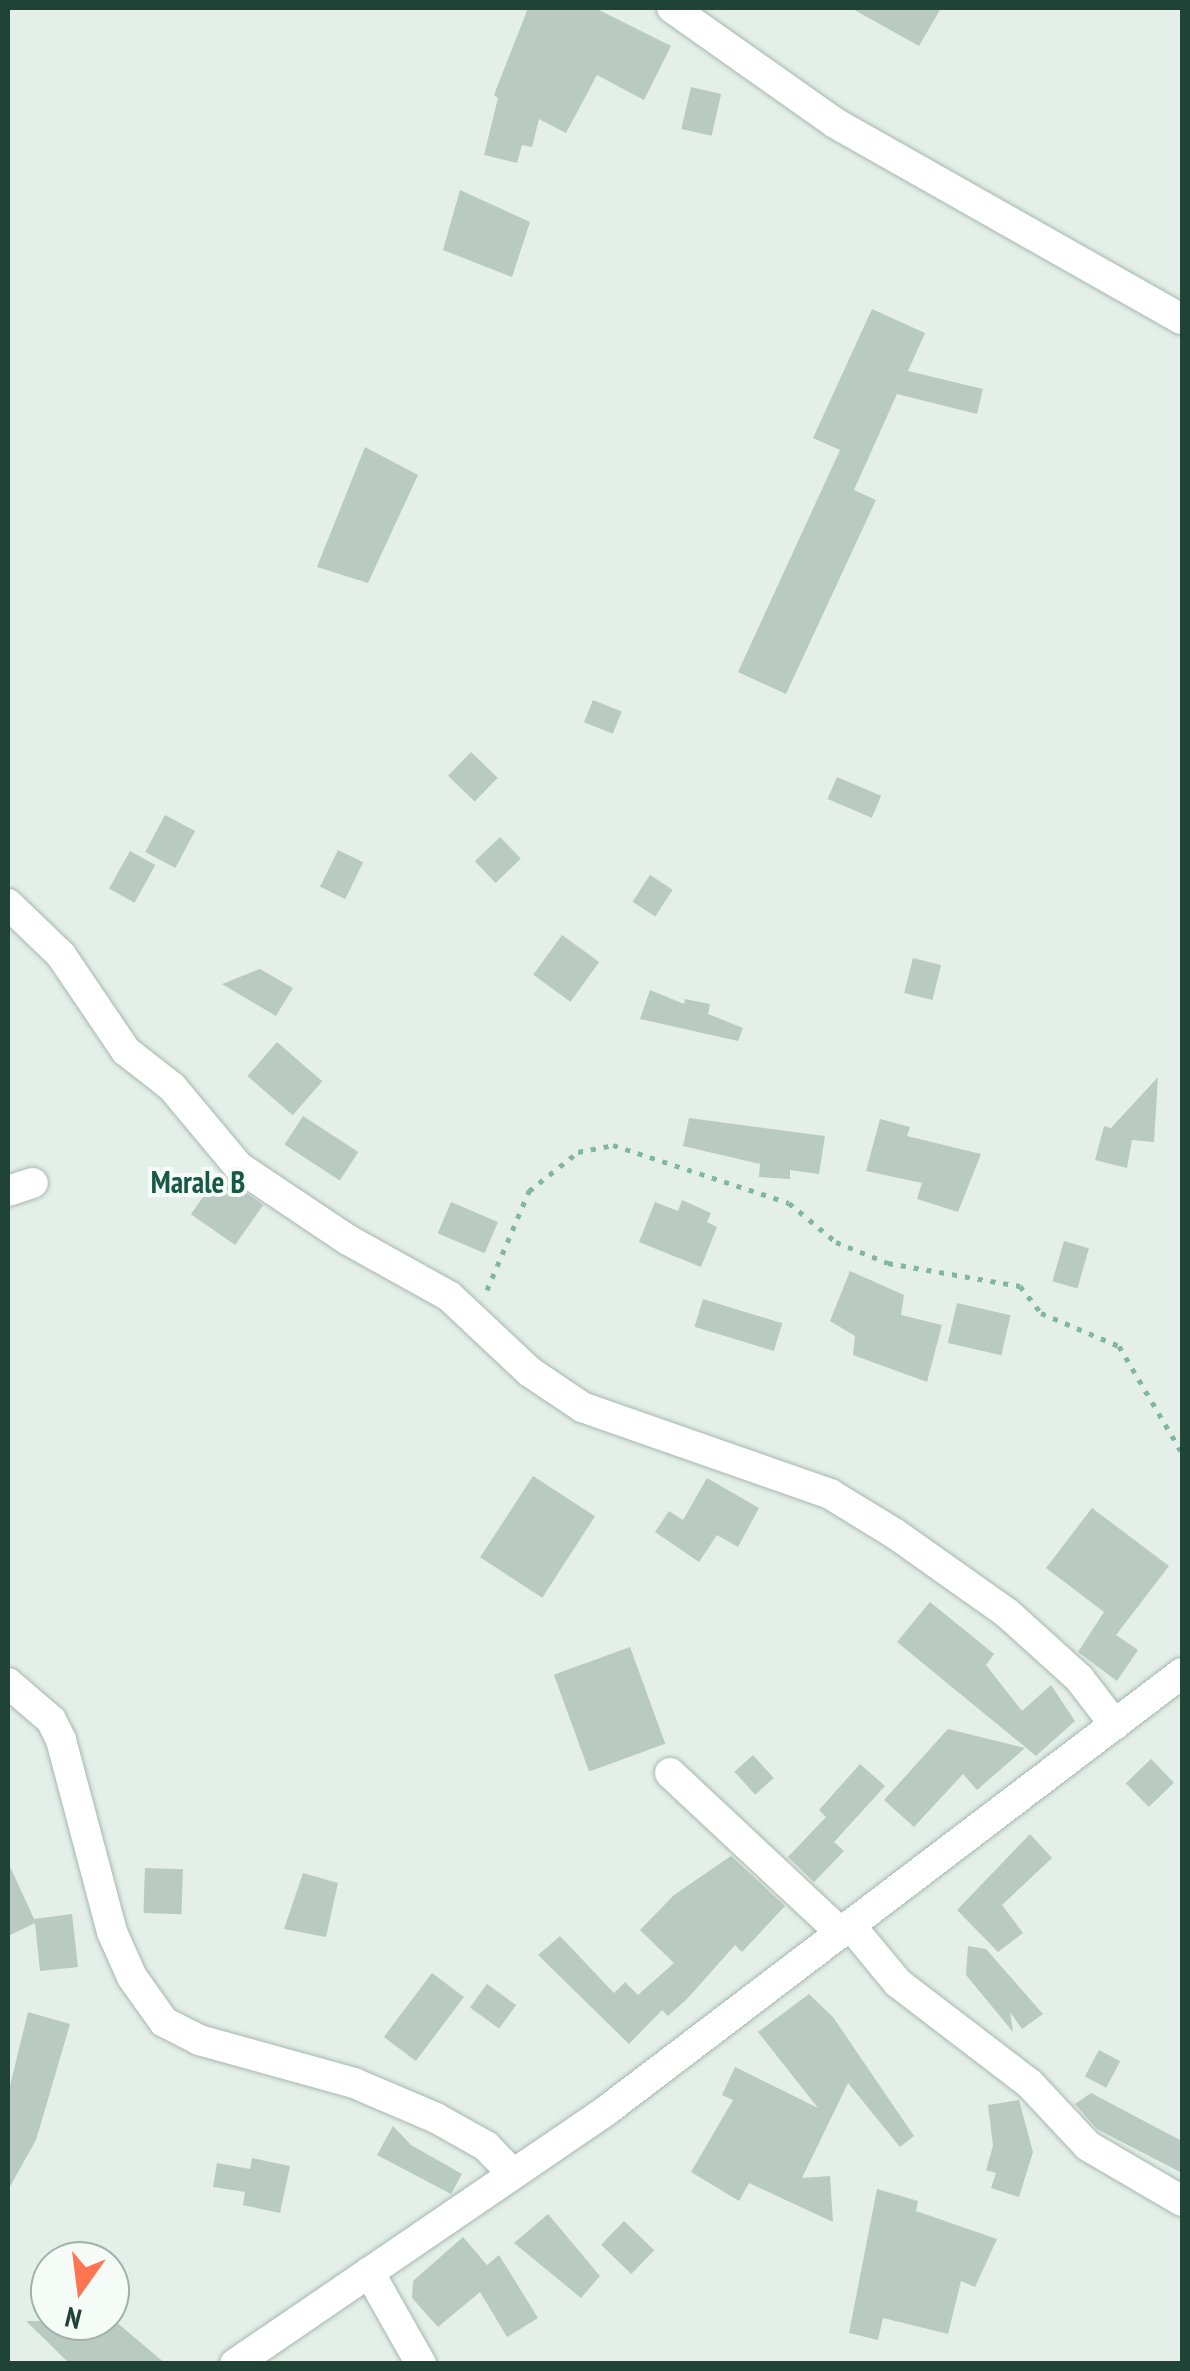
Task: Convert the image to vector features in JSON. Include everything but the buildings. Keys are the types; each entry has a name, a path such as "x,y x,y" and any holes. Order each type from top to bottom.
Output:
{"street":[{"path":"672,8 836,123 1182,319"},
{"path":"8,904 61,955 126,1051 172,1088 239,1167 476,1316 530,1372 582,1407 830,1494 894,1532 1006,1613 1078,1678 1115,1724"},
{"path":"234,2364 513,2174 846,1929 1182,1673"},
{"path":"8,1683 51,1720 61,1740 112,1932 132,1977 164,2022 199,2040 354,2083 436,2118 486,2146 513,2174"},
{"path":"670,1773 846,1929 898,1983 1029,2083 1088,2146 1182,2201"},
{"path":"369,2272 421,2364"}],"path":[{"path":"476,1316 529,1191 578,1152 613,1145 788,1203 836,1242 888,1263 1020,1286 1041,1312 1119,1346 1182,1453"}],"district":[{"name":"Marale B","path":"198,1182"}]}
